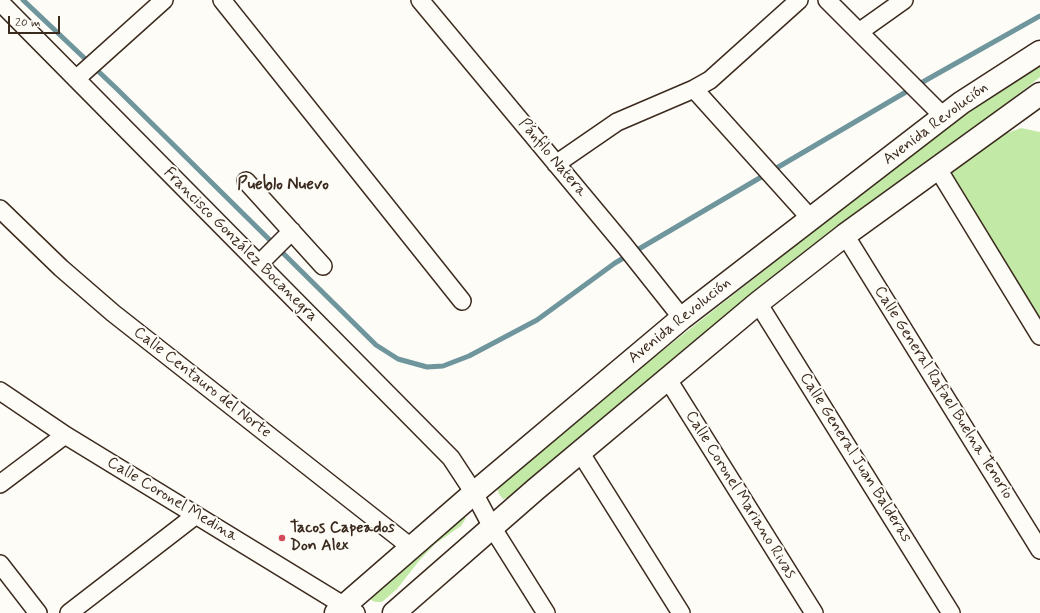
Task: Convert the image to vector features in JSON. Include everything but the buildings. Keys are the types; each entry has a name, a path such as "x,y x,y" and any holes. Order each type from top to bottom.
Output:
{"street":[{"path":"82,74 164,0"},
{"path":"222,0 462,301"},
{"name":"Pánfilo Natera","path":"420,0 636,259 682,318"},
{"path":"556,164 617,122 694,89 710,80 799,0"},
{"path":"827,0 944,117"},
{"path":"860,32 904,0"},
{"name":"Francisco González Bocanegra","path":"0,2 82,74 260,264 451,458 474,493 492,527 546,613"},
{"name":"Avenida Revolución","path":"346,611 412,548 474,493 682,318 978,90 1040,52"},
{"path":"694,89 811,219"},
{"path":"405,609 492,527 667,378 758,303 845,235 1040,94"},
{"path":"938,169 1040,336"},
{"path":"246,181 323,266"},
{"name":"Calle Centauro del Norte","path":"0,209 61,268 113,314 412,548"},
{"path":"260,264 292,231"},
{"name":"Calle General Rafael Buelna Tenorio","path":"845,235 1040,550"},
{"name":"Calle General Juan Balderas","path":"758,303 951,613"},
{"name":"Calle Coronel Mariano Rivas","path":"667,378 814,613"},
{"name":"Calle Coronel Medina","path":"0,391 65,434 196,515 346,611"},
{"path":"0,484 65,434"},
{"path":"580,452 681,613"},
{"path":"69,613 196,515"},
{"path":"0,564 38,613"}],"green space":[{"path":"1040,60 1040,77 515,497 503,499 497,488 624,381 818,228 892,165"},
{"path":"1021,128 1040,132 1040,317 949,174 1002,135"},
{"path":"457,516 466,518 461,526 435,544 419,561 397,589 382,602 375,602 370,599 368,595"}],"waterway":[{"path":"23,0 117,89 376,345 398,359 427,367 443,366 469,356 537,320 615,263 928,79 1040,16"}],"place":[{"name":"Tacos Capeados Don Alex","path":"282,538"}],"district":[{"name":"Pueblo Nuevo","path":"283,185"}]}
